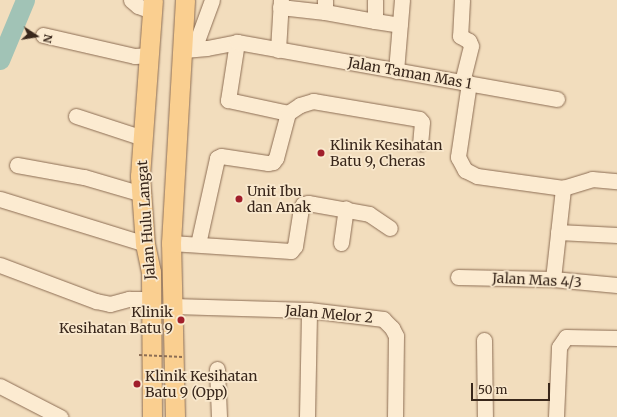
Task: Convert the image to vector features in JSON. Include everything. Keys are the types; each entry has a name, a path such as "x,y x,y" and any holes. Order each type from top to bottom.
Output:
{"main road":[{"name":"Jalan Hulu Langat","path":"175,417 171,243 189,49 185,0"},
{"name":"Jalan Hulu Langat","path":"152,5 143,138 142,194 145,244 151,272 152,417"}],"street":[{"path":"131,0 138,6 152,5"},
{"path":"189,49 212,0"},
{"path":"375,0 375,21"},
{"path":"396,70 402,0"},
{"path":"462,0 460,36 469,41 471,46 458,157 465,170 477,176 563,188 592,179 617,181"},
{"path":"271,49 280,4 325,6 375,21 400,25"},
{"path":"43,36 136,56 148,55"},
{"path":"189,49 237,42 228,100 288,113"},
{"name":"Jalan Taman Mas 1","path":"237,42 557,99"},
{"path":"198,244 217,158 221,156 268,163 273,162 276,158 288,113 300,105 313,102 419,119 422,122 420,143"},
{"path":"76,116 143,138"},
{"path":"17,165 84,176 142,194"},
{"path":"553,279 563,188"},
{"path":"0,199 145,244"},
{"path":"171,243 291,251 295,246 303,204 346,208 369,214 390,228"},
{"path":"342,244 346,208"},
{"path":"558,232 617,236"},
{"path":"0,265 96,301 110,304 129,299 151,299"},
{"name":"Jalan Mas 4/3","path":"458,277 553,279 617,285"},
{"name":"Jalan Melor 2","path":"173,306 309,310 383,319 392,328 396,336 395,417"},
{"path":"307,417 309,310"},
{"path":"556,417 559,347 566,337 617,338"},
{"path":"484,340 485,417"},
{"path":"217,369 219,417"},
{"path":"0,386 60,417"}],"path":[{"path":"139,355 183,356"}],"waterway":[{"path":"0,60 25,0"}],"place":[{"name":"Klinik Kesihatan Batu 9, Cheras","path":"321,153"},
{"name":"Unit Ibu dan Anak","path":"239,199"},
{"name":"Klinik Kesihatan Batu 9","path":"181,320"},
{"name":"Klinik Kesihatan Batu 9 (Opp)","path":"137,384"}]}
